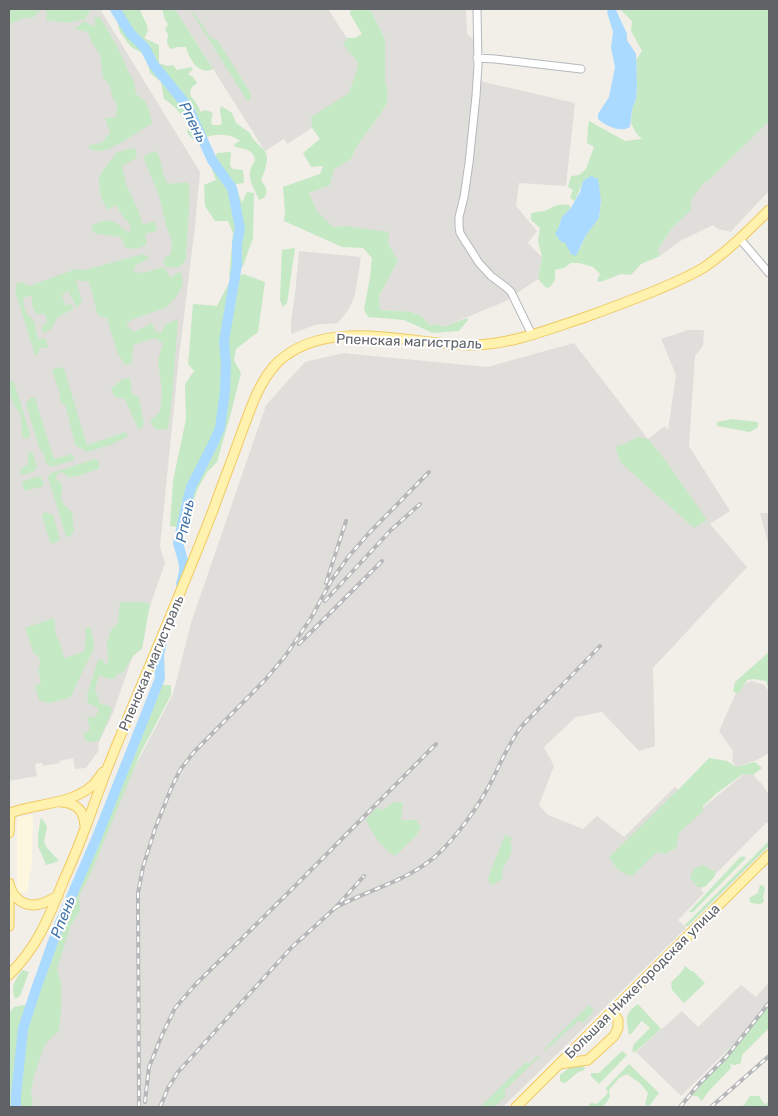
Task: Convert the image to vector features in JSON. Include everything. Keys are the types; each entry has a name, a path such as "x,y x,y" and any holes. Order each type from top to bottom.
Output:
{"main road":[{"name":"Рпенская магистраль","path":"9,976 35,944 58,896 109,765 200,546 249,412 267,374 294,351 326,338 342,336 479,345 532,335 622,304 673,283 705,266 740,239 769,210"},
{"name":"Рпенская магистраль","path":"9,833 10,813 57,802 77,795 93,785 109,765"},
{"path":"57,802 72,804 78,808 85,820 85,829"},
{"name":"Большая Нижегородская улица","path":"516,1107 769,855"},
{"path":"9,883 10,890 14,896 30,906 46,902 58,896"},
{"path":"9,893 9,926"},
{"path":"559,1064 588,1060 614,1036 618,1028 618,1020 612,1010"}],"street":[{"path":"477,9 478,58 476,96 469,163 459,218 460,232 479,262 491,276 511,292 532,335"},
{"path":"478,58 581,69"},
{"path":"740,239 769,273"}],"shaded area":[{"path":"9,9 100,9 200,172 160,547 165,563 113,713 98,744 99,750 86,768 75,769 73,758 43,766 42,763 35,764 37,776 9,781"},
{"path":"175,9 328,9 378,86 316,132 312,128 287,144 284,139 265,151"},
{"path":"370,9 466,9 467,34 474,40 473,75 480,81 575,103 566,186 519,183 516,206 537,231 528,243 542,257 538,279 504,302 443,327 437,324 430,325 421,316 411,312 380,310 379,296 398,261 388,243 346,226 333,227 317,211 309,193 330,185 333,169 351,159 359,143 387,103 385,39"},
{"path":"769,121 769,191 731,232 718,229 713,225 680,241 660,256 658,249 673,227 690,210 691,200 705,181 707,182"},
{"path":"299,251 361,257 355,295 349,309 338,323 315,325 291,334 291,321"},
{"path":"688,330 704,330 703,346 695,356 689,446 730,511 710,524 747,567 653,668 655,746 639,751 602,712 576,717 544,747 554,766 539,805 548,815 583,829 597,816 624,837 675,787 699,812 743,775 750,772 762,784 769,795 769,823 766,823 701,889 704,893 678,920 686,928 503,1107 22,1107 41,993 113,809 173,694 191,623 266,405 305,362 343,353 487,367 574,343 648,439 665,426 668,430 676,375 661,339"},
{"path":"760,513 769,513 769,547"},
{"path":"752,681 764,685 769,691 769,753 757,760 736,767 732,761 733,751 719,731 739,686"},
{"path":"33,815 32,864 27,893 17,893 17,817"},
{"path":"769,982 769,1005 754,1024 681,1096 636,1052 682,1011 698,1027 741,985 756,997"}],"green space":[{"path":"9,9 41,9 34,17 21,19 10,24"},
{"path":"44,9 91,9 85,19 67,23 46,20 47,13"},
{"path":"110,9 140,9 148,31 144,38 159,45 159,63 167,66 173,65 177,70 191,67 193,69 188,74 197,83 192,87 190,95 201,112 206,110 213,113 212,125 220,125 222,123 221,106 232,113 236,123 250,133 252,138 265,151 267,161 261,180 266,189 264,198 259,200 252,185 250,171 255,161 253,154 246,149 235,147 234,144 240,141 229,136 211,136 200,142 191,137 187,132 189,128 182,115 164,99 161,82 150,73 147,60 142,53 131,47 120,32 115,14"},
{"path":"162,9 175,9 213,69 203,70 195,65 186,47 170,49 167,42 168,34 165,30 168,24"},
{"path":"351,9 370,9 385,39 387,103 359,143 351,159 334,169 330,185 309,193 317,211 333,227 346,226 389,232 388,243 398,261 379,296 380,310 411,312 421,316 430,325 437,324 443,327 467,318 468,320 459,331 433,333 404,320 368,317 364,310 372,258 363,248 342,247 284,221 283,187 320,174 323,166 311,167 303,153 320,139 312,128 311,117 349,93 357,70 358,63 343,44 347,38 355,38 362,34 350,14"},
{"path":"620,9 769,9 769,121 707,182 705,181 691,200 691,210 673,227 658,249 660,256 641,264 631,275 621,274 600,282 597,281 600,274 593,267 571,263 564,268 555,270 555,280 550,287 546,288 538,279 542,257 538,241 540,228 531,220 531,213 544,211 558,205 569,205 571,208 562,217 558,229 571,254 580,249 586,235 599,218 601,200 597,178 583,181 575,201 570,198 573,190 568,187 571,176 579,175 586,169 594,147 587,143 589,121 625,141 642,139 636,133 631,123 632,109 636,99 636,60 642,51 631,31 632,21"},
{"path":"193,11 211,38 217,40 250,92 251,98 248,102 192,13"},
{"path":"95,17 100,17 117,46 134,82 136,94 144,100 148,107 152,123 121,143 102,151 90,149 89,145 102,143 110,132 105,118 116,117 117,104 112,97 110,85 103,78 100,54 92,43 88,32 75,29 84,21 95,27"},
{"path":"132,148 136,150 137,155 135,159 122,166 126,184 142,223 146,224 154,221 157,227 156,231 145,234 147,244 133,249 124,247 120,237 97,234 92,231 92,225 106,220 116,223 129,232 131,228 116,205 108,210 104,204 100,194 99,180 101,173 116,153"},
{"path":"156,151 168,184 186,182 189,184 186,256 185,261 179,267 168,268 163,263 165,257 170,255 172,250 171,239 159,196 144,159 145,155"},
{"path":"231,152 230,166 233,169 243,170 244,183 235,184 242,203 247,192 254,193 253,238 243,266 229,278 233,233 228,221 215,221 205,206 204,185 216,180 212,170 217,153"},
{"path":"295,248 287,303 283,307 280,300 282,250"},
{"path":"143,254 150,258 135,266 134,272 143,273 164,267 171,278 181,272 183,284 176,297 167,307 131,320 126,325 134,332 152,323 155,331 161,333 166,324 178,319 168,429 155,429 150,421 160,412 162,393 158,360 163,344 156,338 133,345 132,363 125,365 117,352 107,318 98,316 89,282 76,280 82,301 77,308 68,291 62,295 65,305 72,304 73,309 58,317 51,329 44,333 41,328 47,322 45,314 36,314 32,306 32,295 23,298 27,314 34,321 38,339 46,339 48,348 40,348 38,354 34,356 15,290 17,283 22,282 29,286 76,269 85,270"},
{"path":"243,274 265,282 258,332 236,349 234,360 241,373 217,462 207,472 197,490 185,528 170,526 173,481 186,419 185,384 194,371 188,364 193,304 217,306 230,281"},
{"path":"57,367 64,369 87,445 126,432 128,436 113,444 87,452 75,445 66,407 60,401 60,393 52,371"},
{"path":"130,378 132,393 139,398 144,424 141,429 138,429 125,399 115,397 111,389 122,379"},
{"path":"9,382 14,382 30,434 25,439 22,437 20,413 15,407 10,394"},
{"path":"31,397 35,398 54,459 72,454 75,460 51,467 46,463 43,452 39,448 26,404"},
{"path":"732,419 758,422 758,427 750,432 717,426 717,422"},
{"path":"638,437 648,439 666,461 707,520 694,528 621,463 615,447"},
{"path":"30,452 33,453 37,467 33,472 21,475 20,470 28,464 28,454"},
{"path":"95,459 99,462 99,469 77,476 68,477 62,472 57,474 56,479 62,486 62,500 65,506 72,512 74,530 70,537 66,536 48,477 51,473"},
{"path":"38,476 41,477 44,486 24,491 22,482"},
{"path":"45,512 53,515 60,540 53,544 50,542 42,515"},
{"path":"120,602 150,604 142,649 133,656 124,672 118,674 115,678 109,679 99,675 95,689 100,704 110,706 112,710 99,741 87,742 83,735 90,729 87,718 91,716 95,718 99,709 88,703 87,695 98,660 103,660 106,666 108,660 107,643 111,630 118,623"},
{"path":"54,618 56,636 60,642 64,658 84,652 85,628 90,627 94,641 93,650 70,698 49,703 39,700 35,686 41,683 38,668 41,664 38,655 34,654 25,628"},
{"path":"769,652 769,690 766,681 754,679 747,680 739,693 733,692 735,682"},
{"path":"161,685 171,685 171,695 141,752 91,873 79,896 80,911 71,925 57,969 61,984 59,1031 45,1044 34,1076 31,1091 33,1107 9,1107 9,1013 14,1007 34,1003 62,922 94,851"},
{"path":"709,758 727,761 736,767 755,762 762,768 753,775 743,774 703,806 703,811 679,833 676,848 665,854 657,852 632,876 619,870 609,857"},
{"path":"394,802 403,803 401,820 416,820 421,827 416,836 395,856 382,845 366,820 376,808 383,810"},
{"path":"41,817 47,826 44,842 59,861 46,865 38,846"},
{"path":"505,835 512,838 510,844 512,846 511,854 503,868 502,879 493,885 489,883 488,878"},
{"path":"769,841 769,846 688,926 684,926"},
{"path":"744,856 746,858 693,912 689,912 740,857"},
{"path":"703,865 715,871 715,876 705,887 698,887 690,878 694,869"},
{"path":"760,885 764,886 765,889 763,903 751,903 749,898 758,893"},
{"path":"685,966 705,983 684,1003 672,990 671,983"},
{"path":"22,970 29,972 20,996 15,999 13,987"},
{"path":"638,1004 661,1029 634,1053 632,1050 634,1044 650,1028 642,1021 629,1035 628,1014"},
{"path":"589,1005 594,1011 583,1023 579,1020 544,1051 544,1049"},
{"path":"769,1005 769,1028 742,1055 741,1063 730,1064 731,1068 702,1101 697,1096 692,1096 730,1048 754,1024"},
{"path":"622,1051 627,1055 599,1084 591,1076 591,1073 599,1073"},
{"path":"537,1056 540,1056 505,1090 505,1097 494,1107 480,1107 526,1062 529,1064"},
{"path":"629,1064 659,1093 649,1106 645,1105 648,1093 640,1083 627,1074 619,1078 609,1090 610,1097 603,1107 587,1107 591,1103 597,1104 608,1093 606,1088"},
{"path":"577,1065 585,1067 584,1070 565,1083 561,1082 560,1075 570,1067"},
{"path":"750,1096 759,1096 765,1105 769,1101 769,1107 738,1107 744,1105"}],"water":[{"path":"610,9 616,10 627,34 627,40 636,54 636,99 632,109 630,127 626,129 609,126 598,119 598,114 609,97 615,67 611,48 613,32 607,12"},
{"path":"591,176 598,179 601,200 599,218 586,235 576,256 571,254 565,243 560,241 555,233 562,217 571,208 580,192 583,181"}],"waterway":[{"name":"Рпень","path":"115,9 130,33 145,48 153,64 188,107 212,160 232,188 240,228 237,244 237,265 224,341 226,365 225,391 220,428 189,494 178,543 184,564 181,584"},
{"name":"Рпень","path":"16,1107 23,1029 59,925 97,837 160,678 159,654 162,643"}],"railway":[{"path":"139,1107 138,893 143,867 170,791 180,770 194,752 265,680 286,655 311,618 331,581 349,556 429,472"},
{"path":"325,601 391,530 420,504"},
{"path":"326,583 346,521"},
{"path":"299,644 382,561"},
{"path":"335,908 402,878 438,854 467,821 490,784 508,747 521,727 600,646"},
{"path":"145,1102 149,1067 175,1008 195,985 436,744"},
{"path":"160,1107 168,1088 178,1072 292,947 335,908 364,876"},
{"path":"680,1107 699,1084 727,1056 769,1003"},
{"path":"711,1107 769,1056"}]}
